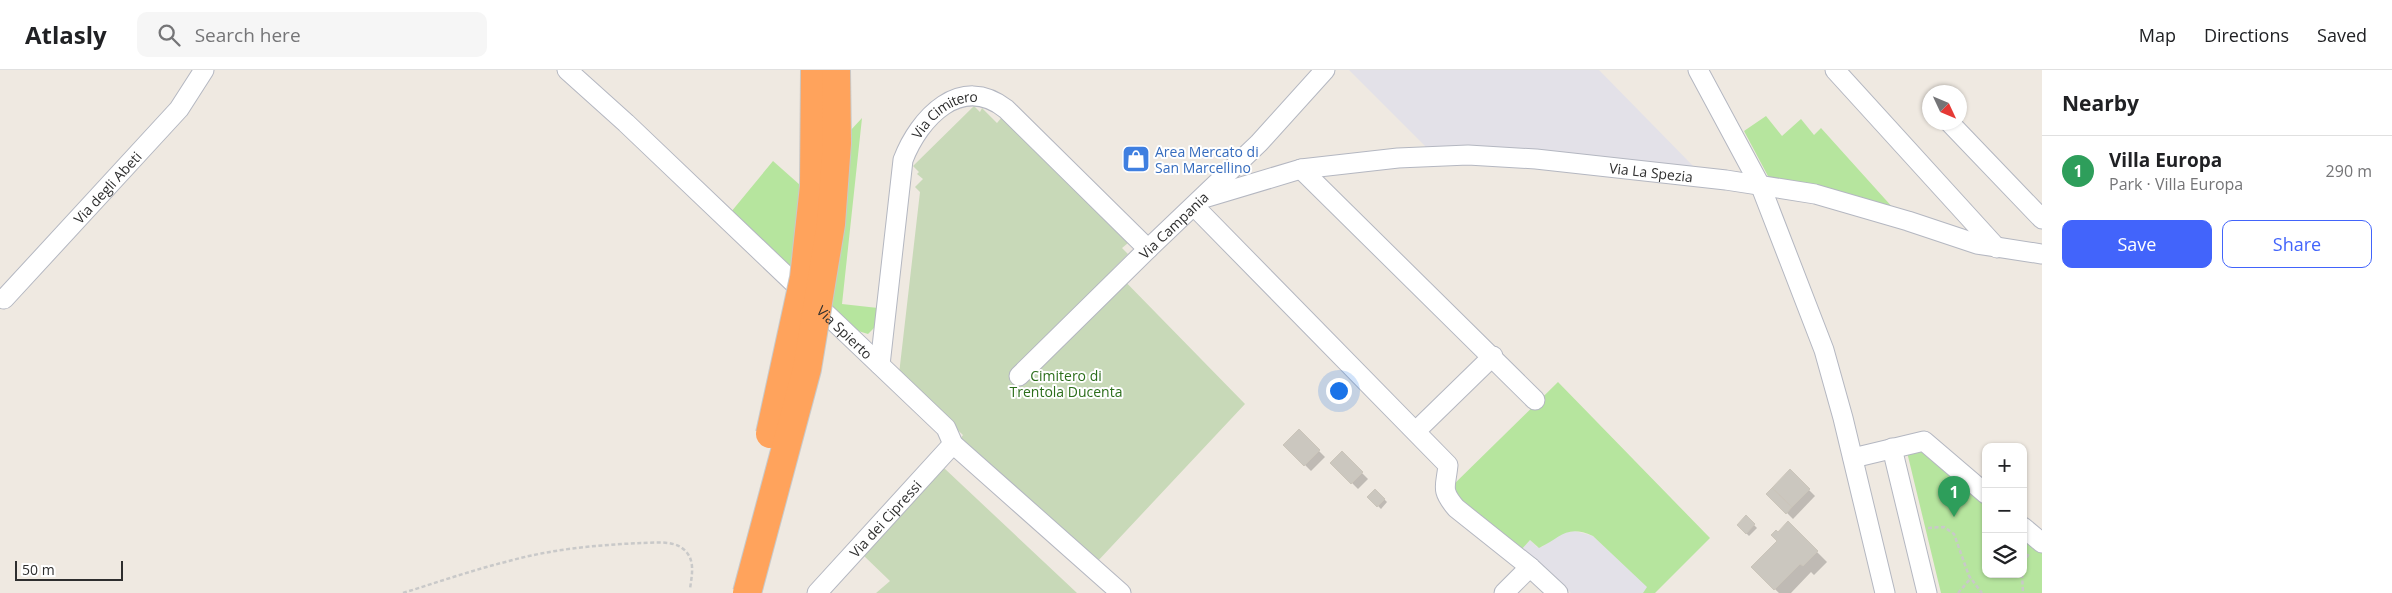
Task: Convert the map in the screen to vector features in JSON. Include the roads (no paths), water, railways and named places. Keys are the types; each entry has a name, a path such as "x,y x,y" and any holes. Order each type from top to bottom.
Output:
{"highway":[{"path":"729,593 781,391 804,278 814,186 815,70"},
{"path":"746,593 807,369 832,224 837,143 836,70"}],"street":[{"name":"Via degli Abeti","path":"4,299 179,109 204,70"},
{"name":"Via Spierto","path":"567,70 626,123 946,428 953,444 1121,593"},
{"name":"Via Campania","path":"1019,376 1259,143 1325,70"},
{"path":"1835,70 1997,248"},
{"path":"1699,71 1761,187 1824,350 1853,458 1885,593"},
{"name":"Via Cimitero","path":"880,365 903,160 910,141 928,120 947,103 958,97 971,94 996,100 1148,249"},
{"path":"1957,130 2042,219"},
{"name":"Via La Spezia","path":"1198,203 1301,169 1398,158 1468,155 1615,167 1726,180 1815,194 1908,221 1977,244 2042,254"},
{"path":"1233,168 1255,183"},
{"path":"1301,169 1535,400"},
{"path":"1198,203 1448,465 1443,487 1447,497 1456,508 1530,567 1558,593"},
{"path":"1416,431 1492,356"},
{"path":"1853,458 1924,441 1982,491"},
{"name":"Via dei Cipressi","path":"817,593 953,444"},
{"path":"1892,448 1927,593"},
{"path":"2027,530 2042,543"},
{"path":"1504,593 1530,567"}],"place":[{"name":"Area Mercato di San Marcellino","path":"1136,159"},
{"name":"Villa Europa","path":"1954,517"}],"park label":[{"name":"Cimitero di Trentola Ducenta","path":"1066,384"}]}
